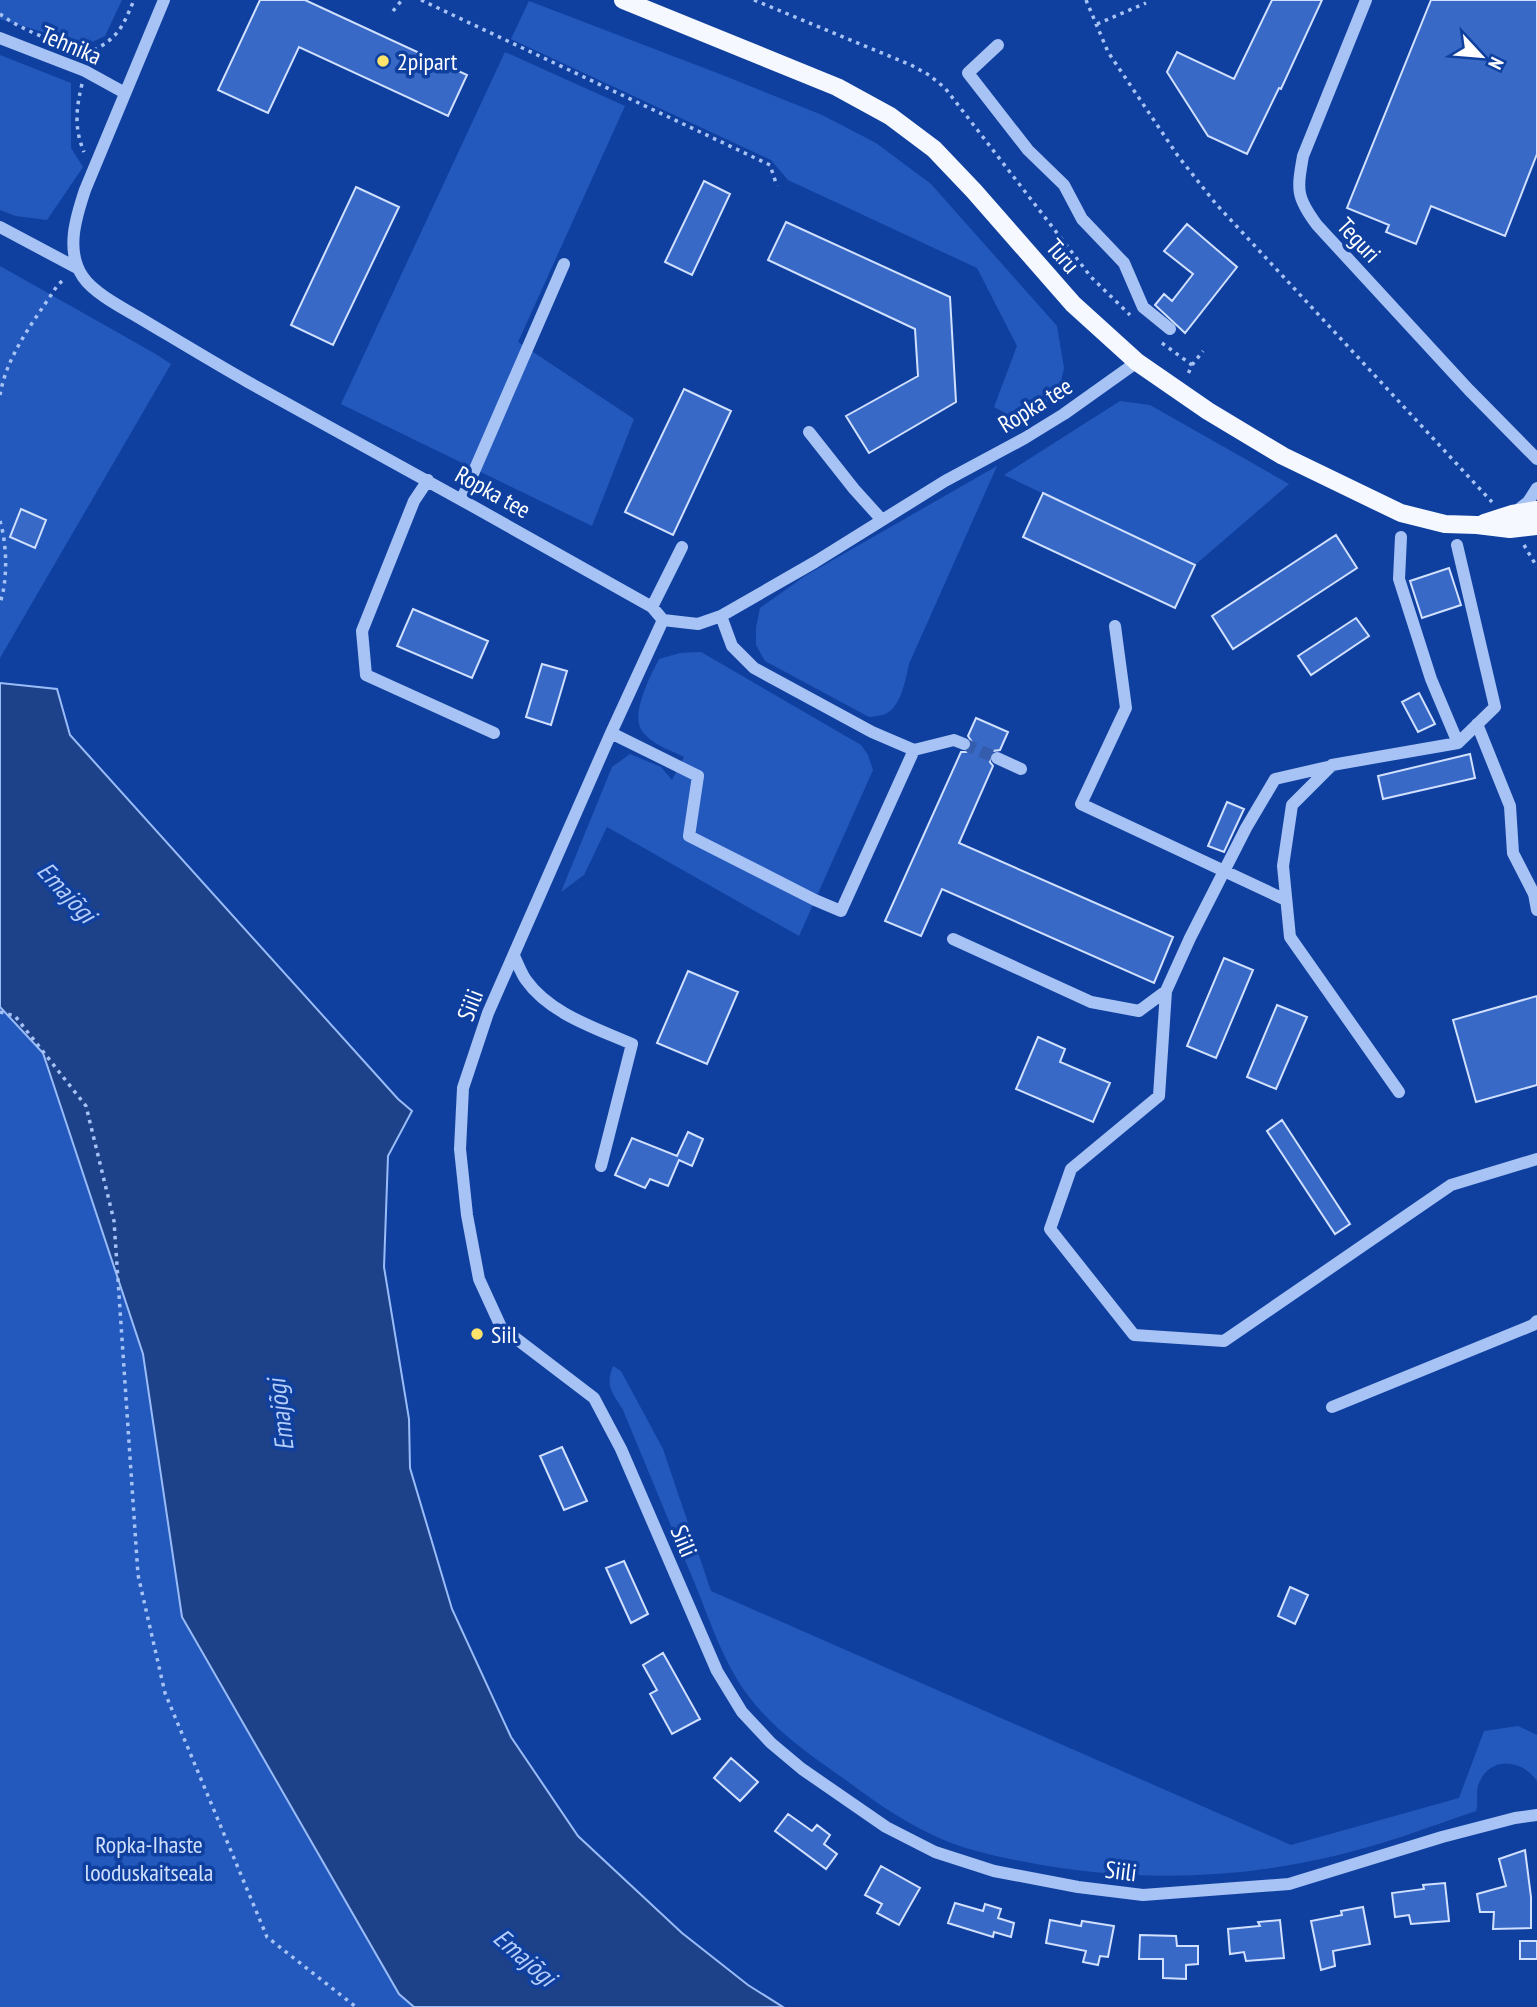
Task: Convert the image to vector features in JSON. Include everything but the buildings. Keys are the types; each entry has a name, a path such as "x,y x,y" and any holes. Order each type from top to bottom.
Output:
{"main road":[{"name":"Turu","path":"623,0 837,87 890,116 933,149 974,191 1073,304 1137,362 1208,411 1283,456 1401,513 1445,524 1510,529 1537,526"},
{"name":"Turu","path":"1477,525 1512,514 1537,510"}],"street":[{"path":"77,268 73,247 75,220 164,0"},
{"name":"Teguri","path":"1366,0 1303,156 1298,183 1303,206 1317,225 1460,381 1537,459"},
{"name":"Tehnika","path":"0,38 85,72 125,93"},
{"path":"998,45 968,73 1028,150 1064,185 1082,219 1124,263 1143,307 1170,329"},
{"name":"Ropka tee","path":"0,226 77,268 85,280 111,300 182,344 652,607 663,620 698,624 722,617 945,481 1025,438 1137,362"},
{"path":"462,499 564,264"},
{"path":"809,432 882,520"},
{"path":"428,480 414,501 362,632 366,675 494,733"},
{"path":"1512,514 1528,502 1537,488"},
{"path":"1401,537 1399,579 1431,679 1458,743"},
{"path":"1457,545 1495,707 1458,743 1332,765 1275,779 1246,828 1166,991 1159,1096 1071,1169 1050,1229 1134,1335 1224,1341 1451,1185 1537,1159"},
{"path":"652,607 682,547"},
{"path":"722,617 732,646 754,668 872,732 914,750 954,740 964,744"},
{"name":"Siili","path":"663,620 488,1013 463,1088 460,1149 467,1215 479,1279 501,1326 594,1398 621,1449 717,1671 742,1712 771,1743 802,1769 886,1827 935,1852 994,1871 1078,1887 1143,1895 1289,1884 1442,1837 1537,1815"},
{"path":"1115,626 1126,708 1081,804 1286,900"},
{"path":"1477,724 1510,806 1513,853 1534,894 1537,910"},
{"path":"611,733 698,776 689,836 841,911 914,750"},
{"path":"997,758 1021,769"},
{"path":"1332,765 1292,804 1283,866 1290,937 1399,1092"},
{"path":"953,939 1091,1002 1139,1011 1166,991"},
{"path":"514,956 526,980 550,1004 632,1044 601,1166"},
{"path":"1332,1407 1534,1325 1537,1321"}],"path":[{"path":"393,11 402,0"},
{"path":"421,0 769,165 776,186"},
{"path":"754,0 911,65 929,75 945,89 1091,277 1133,318"},
{"path":"1086,0 1108,52 1178,156 1216,204 1467,474"},
{"path":"1096,24 1146,3"},
{"path":"0,14 12,23 38,34 92,52"},
{"path":"0,395 15,351 57,286 77,268"},
{"path":"1154,336 1192,365"},
{"path":"1188,374 1203,351"},
{"path":"0,521 5,583 0,603"},
{"path":"0,1012 15,1016 86,1106 114,1221 138,1576 165,1693 267,1937 356,2007"}],"green space":[{"path":"0,0 122,0 105,36 86,45 0,19"},
{"path":"529,1 822,115 876,143 931,184 1057,326 1064,368 1059,391 1024,423 994,407 1017,346 977,268 788,180 771,160 511,39"},
{"path":"505,52 625,106 518,342 634,419 592,526 341,404"},
{"path":"0,55 71,83 71,148 83,167 47,220 16,216 0,210"},
{"path":"0,266 171,364 0,658"},
{"path":"1120,401 1150,405 1289,484 1195,565 1004,475"},
{"path":"997,466 909,664 899,698 892,709 883,715 869,717 765,661 756,645 760,608 805,576"},
{"path":"701,652 861,745 868,755 873,770 799,936 607,827 584,875 561,892 612,767 630,754 661,767 672,780 684,757 656,744 646,736 639,724 640,705 659,659 680,653"},
{"name":"Ropka-Ihaste looduskaitseala","path":"0,1007 43,1052 143,1354 182,1617 399,1994 414,2007 0,2007"},
{"path":"613,1366 621,1371 663,1449 711,1591 1291,1845 1459,1798 1484,1731 1518,1726 1537,1735 1537,1781 1523,1768 1498,1765 1484,1774 1479,1783 1476,1811 1334,1856 1219,1874 1142,1875 1064,1868 986,1853 933,1835 882,1806 821,1763 771,1722 741,1685 719,1643 623,1410 613,1394 610,1379"}],"water":[{"name":"Emajõgi","path":"0,683 57,689 70,735 398,1099 412,1111 388,1156 384,1267 409,1419 410,1468 452,1609 511,1737 578,1836 682,1933 748,1985 783,2007 414,2007 399,1994 182,1617 143,1354 43,1053 0,1007"}],"tunnel":[{"path":"964,744 997,758"}],"place":[{"name":"2pipart","path":"383,61"},
{"name":"Siil","path":"477,1334"}]}
